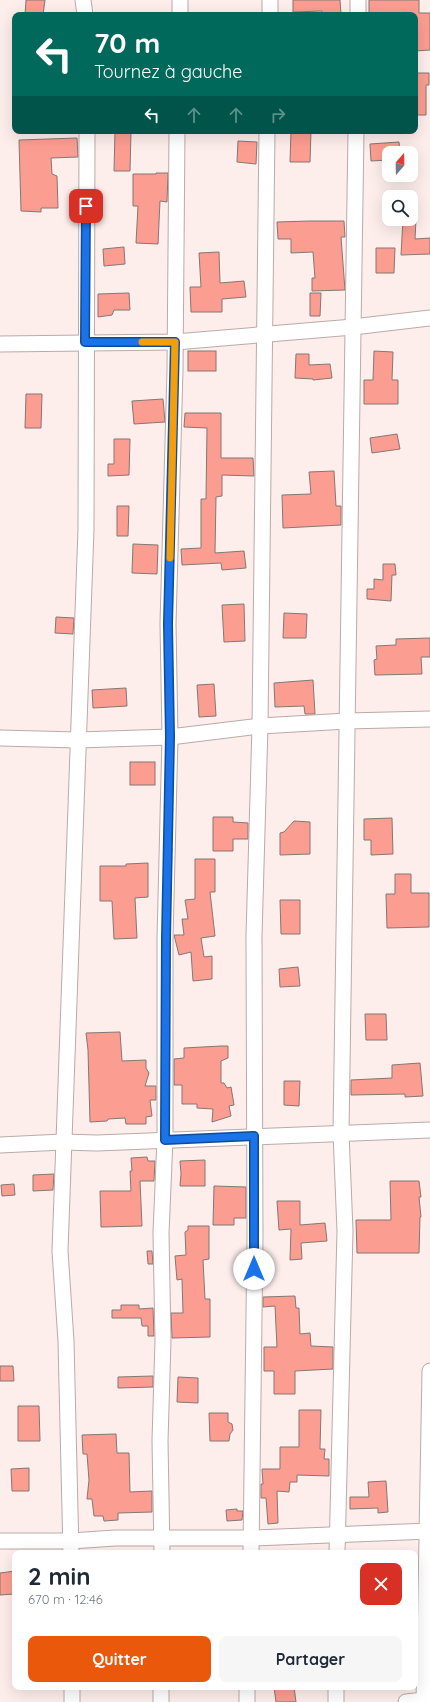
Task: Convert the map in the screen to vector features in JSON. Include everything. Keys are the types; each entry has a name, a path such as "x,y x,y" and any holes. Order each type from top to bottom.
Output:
{"street":[{"path":"83,0 85,12"},
{"path":"180,0 180,12"},
{"path":"270,0 270,12"},
{"path":"358,0 358,12"},
{"path":"71,1547 66,1341 60,1251 86,529 85,342 87,134"},
{"path":"162,1546 160,1441 164,1340 161,1233 165,1140 166,939 170,737 168,624 175,342 177,134"},
{"path":"251,1550 255,1237 254,936 260,726 267,134"},
{"path":"337,1550 345,1231 341,1133 356,134"},
{"path":"0,344 175,342 353,327 430,318"},
{"path":"0,738 78,740 170,737 260,726 347,721 430,719"},
{"path":"0,1145 63,1142 97,1143 430,1130"},
{"path":"406,1702 424,1701 429,1531 430,1372"},
{"path":"0,1541 71,1547 115,1538 162,1546 252,1538 429,1531"},
{"path":"72,1690 72,1702"},
{"path":"161,1690 161,1702"},
{"path":"247,1690 247,1702"},
{"path":"336,1690 337,1702"}],"building":[{"path":"26,0 45,0 43,12 25,12"},
{"path":"293,0 340,0 341,12 293,12"},
{"path":"369,0 419,0 419,13 430,13 430,50 418,51 418,12 369,12"},
{"path":"418,73 429,73 429,85 426,85 426,115 418,115"},
{"path":"115,134 131,134 130,171 114,171"},
{"path":"291,134 311,134 310,162 290,162"},
{"path":"77,138 78,157 51,158 52,174 57,176 58,208 41,208 41,212 21,211 19,140"},
{"path":"238,141 257,142 256,164 237,162"},
{"path":"399,142 399,146 382,146 382,160 371,161 370,144"},
{"path":"168,173 167,202 160,201 158,244 136,243 138,206 133,206 133,174"},
{"path":"344,221 345,237 341,237 345,290 312,291 312,278 315,278 313,252 291,253 291,239 278,239 277,222"},
{"path":"403,226 416,226 415,239 430,238 430,254 401,255"},
{"path":"124,247 125,264 104,266 103,249"},
{"path":"376,248 395,248 394,273 376,273"},
{"path":"219,252 220,283 244,281 246,297 222,299 222,312 191,312 190,287 201,287 199,253"},
{"path":"129,293 130,310 114,310 112,315 98,317 98,294"},
{"path":"310,293 321,293 320,316 310,316"},
{"path":"188,351 216,351 216,371 188,371"},
{"path":"374,351 393,352 392,380 398,380 398,404 364,404 364,380 373,380"},
{"path":"296,354 309,354 309,365 330,364 332,378 313,380 295,378"},
{"path":"26,394 42,394 41,428 25,428"},
{"path":"163,399 165,422 134,424 132,401"},
{"path":"185,413 221,413 221,458 253,458 254,476 222,475 222,496 216,497 215,553 244,551 246,568 222,570 221,563 182,565 181,549 201,548 201,499 206,499 207,428 184,427"},
{"path":"397,434 400,449 372,453 370,438"},
{"path":"114,439 130,439 129,475 108,476 108,464 114,464"},
{"path":"334,471 336,506 341,506 341,525 283,528 282,495 311,494 309,472"},
{"path":"117,506 129,506 128,536 117,536"},
{"path":"133,544 158,545 157,574 132,573"},
{"path":"383,564 395,564 396,575 392,575 391,601 367,599 367,589 374,589 374,579 383,580"},
{"path":"244,604 245,641 224,642 222,605"},
{"path":"284,613 307,614 306,638 283,638"},
{"path":"56,617 74,618 73,634 55,633"},
{"path":"430,638 430,657 421,657 422,674 375,675 374,660 377,659 376,646 396,645 396,639"},
{"path":"313,680 315,714 305,714 304,706 275,707 274,683"},
{"path":"214,684 216,716 199,717 197,685"},
{"path":"126,688 127,706 93,708 92,690"},
{"path":"130,762 155,762 155,785 130,785"},
{"path":"213,817 233,817 233,822 248,823 248,839 233,839 233,851 213,851"},
{"path":"392,818 393,854 371,855 371,840 364,840 364,819"},
{"path":"294,821 310,822 310,854 280,855 280,833 284,832"},
{"path":"195,859 215,859 215,892 210,892 215,936 201,938 204,957 212,956 212,979 193,981 191,952 179,955 174,935 184,935 182,919 188,919 185,900 195,899"},
{"path":"148,863 148,897 135,898 137,938 114,939 112,901 100,901 100,866 126,866 126,864"},
{"path":"395,874 411,874 411,893 429,893 429,927 387,928 386,894 395,894"},
{"path":"280,900 300,900 300,934 281,934"},
{"path":"298,967 300,986 280,987 279,969"},
{"path":"365,1014 386,1014 387,1040 366,1040"},
{"path":"120,1032 122,1061 146,1060 146,1068 149,1073 145,1086 156,1086 156,1100 150,1100 152,1116 146,1117 146,1124 126,1124 125,1118 90,1122 88,1050 86,1033"},
{"path":"228,1046 228,1058 221,1061 221,1083 224,1083 227,1088 231,1087 234,1105 229,1106 231,1116 212,1122 213,1109 197,1108 197,1104 182,1104 182,1085 174,1085 174,1059 184,1058 184,1048"},
{"path":"420,1063 423,1096 405,1097 405,1094 351,1095 351,1080 392,1078 392,1065"},
{"path":"284,1081 300,1081 299,1106 284,1105"},
{"path":"147,1157 148,1161 155,1161 154,1181 140,1181 142,1226 101,1227 100,1191 131,1191 131,1158"},
{"path":"205,1160 205,1186 180,1186 180,1161"},
{"path":"54,1174 53,1190 33,1191 33,1175"},
{"path":"390,1181 419,1181 421,1217 419,1253 357,1253 356,1220 391,1220"},
{"path":"14,1184 15,1195 2,1196 1,1185"},
{"path":"214,1186 246,1187 246,1218 234,1218 234,1225 213,1225"},
{"path":"277,1201 300,1201 300,1225 325,1223 327,1241 301,1243 302,1259 290,1260 291,1229 279,1230"},
{"path":"188,1226 209,1226 209,1259 203,1260 205,1299 210,1299 210,1337 172,1338 171,1313 183,1313 182,1279 177,1280 175,1256 186,1255 185,1232 188,1230"},
{"path":"147,1251 152,1251 153,1264 148,1264"},
{"path":"295,1296 296,1308 299,1308 300,1334 310,1333 311,1346 333,1347 333,1369 295,1371 295,1394 274,1394 274,1371 264,1371 264,1347 277,1347 275,1306 263,1307 263,1297"},
{"path":"121,1305 139,1305 139,1309 153,1308 154,1336 148,1336 148,1326 142,1326 141,1318 112,1318 112,1310 121,1310"},
{"path":"0,1366 13,1366 14,1381 0,1381"},
{"path":"153,1376 153,1387 118,1388 118,1377"},
{"path":"178,1377 198,1378 198,1403 177,1402"},
{"path":"18,1406 39,1406 40,1441 18,1441"},
{"path":"299,1410 321,1410 320,1449 325,1449 324,1459 329,1459 329,1476 297,1475 297,1482 290,1482 289,1492 277,1491 278,1523 268,1524 266,1498 261,1498 261,1484 263,1484 262,1469 280,1469 280,1447 299,1447"},
{"path":"209,1413 228,1413 228,1422 232,1424 233,1430 230,1434 229,1441 210,1441"},
{"path":"116,1434 117,1453 129,1453 130,1492 152,1491 152,1512 118,1513 118,1520 104,1521 103,1516 94,1516 92,1499 87,1499 89,1480 87,1454 83,1454 82,1435"},
{"path":"29,1468 29,1491 12,1491 11,1469"},
{"path":"386,1481 388,1512 378,1513 378,1508 350,1509 350,1497 369,1497 368,1482"},
{"path":"237,1509 237,1511 243,1511 242,1520 227,1521 226,1510"},
{"path":"12,1571 12,1594 0,1595 0,1573"},
{"path":"274,1690 294,1690 296,1702 276,1702"}],"slow traffic":[{"path":"142,342 175,342 170,558"}],"route":[{"path":"86,206 85,342 175,342 168,624 170,737 166,939 165,1140 254,1136 254,1269"}]}
